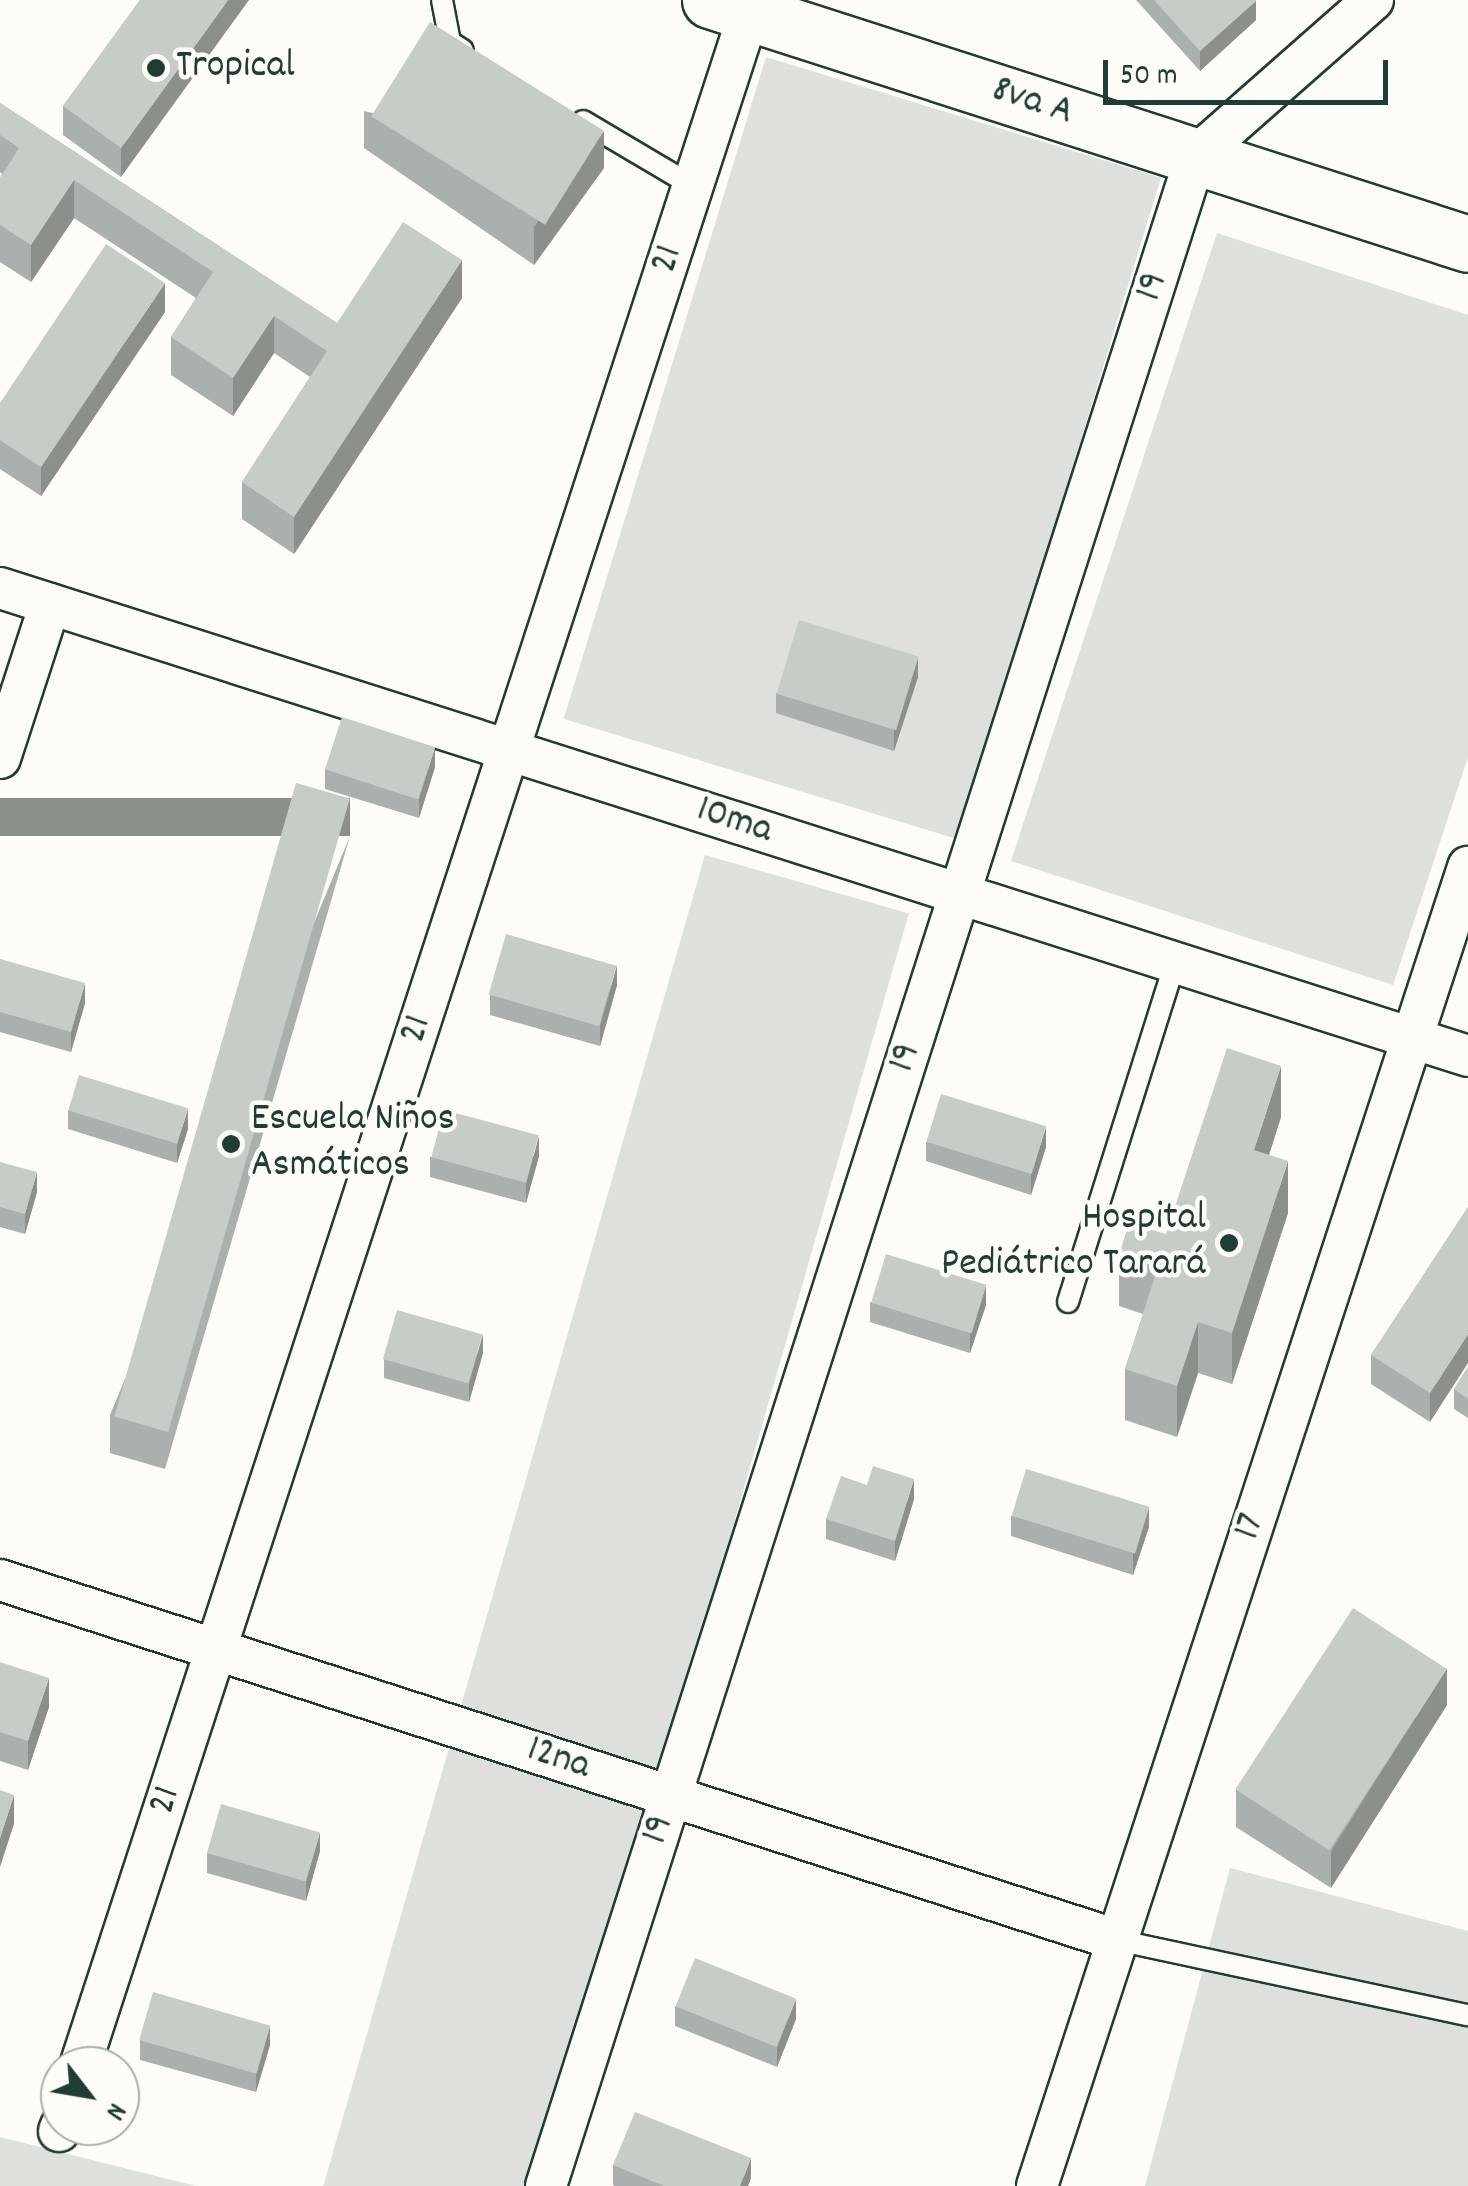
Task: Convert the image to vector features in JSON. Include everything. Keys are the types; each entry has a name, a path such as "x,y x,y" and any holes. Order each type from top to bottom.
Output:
{"street":[{"path":"1196,156 1374,0"},
{"name":"8va A","path":"741,4 1468,244"},
{"name":"21","path":"87,2046 693,186 741,4"},
{"name":"19","path":"546,2186 1196,156"},
{"name":"10ma","path":"0,588 1468,1056"},
{"path":"0,758 50,604"},
{"name":"17","path":"1036,2186 1468,867"},
{"name":"12na","path":"0,1580 1117,1940"}],"lane":[{"path":"442,0 450,42 482,61"},
{"path":"563,109 693,186"},
{"path":"1068,1302 1175,962"},
{"path":"1117,1940 1468,2015"}],"shaded area":[{"path":"766,57 1161,178 959,840 564,719"},
{"path":"1217,233 1468,315 1468,757 1393,985 1011,861"},
{"path":"705,855 909,913 544,2186 323,2186"},
{"path":"1230,1868 1468,1931 1468,2186 1145,2186"},
{"path":"0,2137 196,2186 0,2186"}],"building":[{"name":"Tropical","path":"140,0 228,0 121,148 63,106"},
{"path":"1154,0 1256,0 1256,1 1200,51"},
{"path":"430,22 604,131 545,225 371,116"},
{"path":"0,103 337,323 403,222 462,260 294,517 242,482 327,351 274,316 233,378 171,337 213,272 74,180 31,245 0,225 0,178 19,148 0,135"},
{"path":"106,244 165,283 41,467 0,440 0,403"},
{"path":"799,620 919,657 896,730 776,694"},
{"path":"342,717 435,747 418,800 325,769"},
{"name":"Escuela Niños Asmáticos","path":"296,783 350,798 168,1432 114,1416"},
{"path":"506,934 617,966 599,1026 489,995"},
{"path":"0,959 85,983 71,1032 0,1012"},
{"name":"Hospital Pediátrico Tarará","path":"1227,1048 1281,1066 1254,1150 1288,1161 1232,1333 1198,1322 1177,1386 1125,1369 1158,1267 1119,1255 1129,1223 1166,1234"},
{"path":"79,1075 188,1108 177,1144 68,1110"},
{"path":"941,1094 1046,1126 1032,1174 926,1142"},
{"path":"444,1110 539,1135 526,1183 431,1157"},
{"path":"0,1162 37,1172 25,1214 0,1207"},
{"path":"1468,1207 1468,1334 1430,1393 1371,1355"},
{"path":"886,1254 986,1285 972,1333 871,1303"},
{"path":"397,1310 483,1335 468,1384 383,1359"},
{"path":"1468,1367 1468,1399 1454,1389"},
{"path":"873,1466 914,1479 895,1541 826,1519 841,1476 867,1485"},
{"path":"1026,1469 1149,1507 1135,1554 1012,1516"},
{"path":"1353,1608 1447,1669 1329,1850 1235,1789"},
{"path":"0,1662 49,1678 28,1741 0,1732"},
{"path":"0,1790 14,1795 0,1838"},
{"path":"221,1804 320,1832 306,1881 207,1853"},
{"path":"695,1958 796,1999 777,2047 676,2006"},
{"path":"153,1992 270,2026 256,2074 139,2040"},
{"path":"635,2112 751,2158 740,2186 664,2186 613,2165"}],"place":[{"name":"Tropical","path":"156,68"},
{"name":"Escuela Niños Asmáticos","path":"231,1144"},
{"name":"Hospital Pediátrico Tarará","path":"1229,1243"}]}
